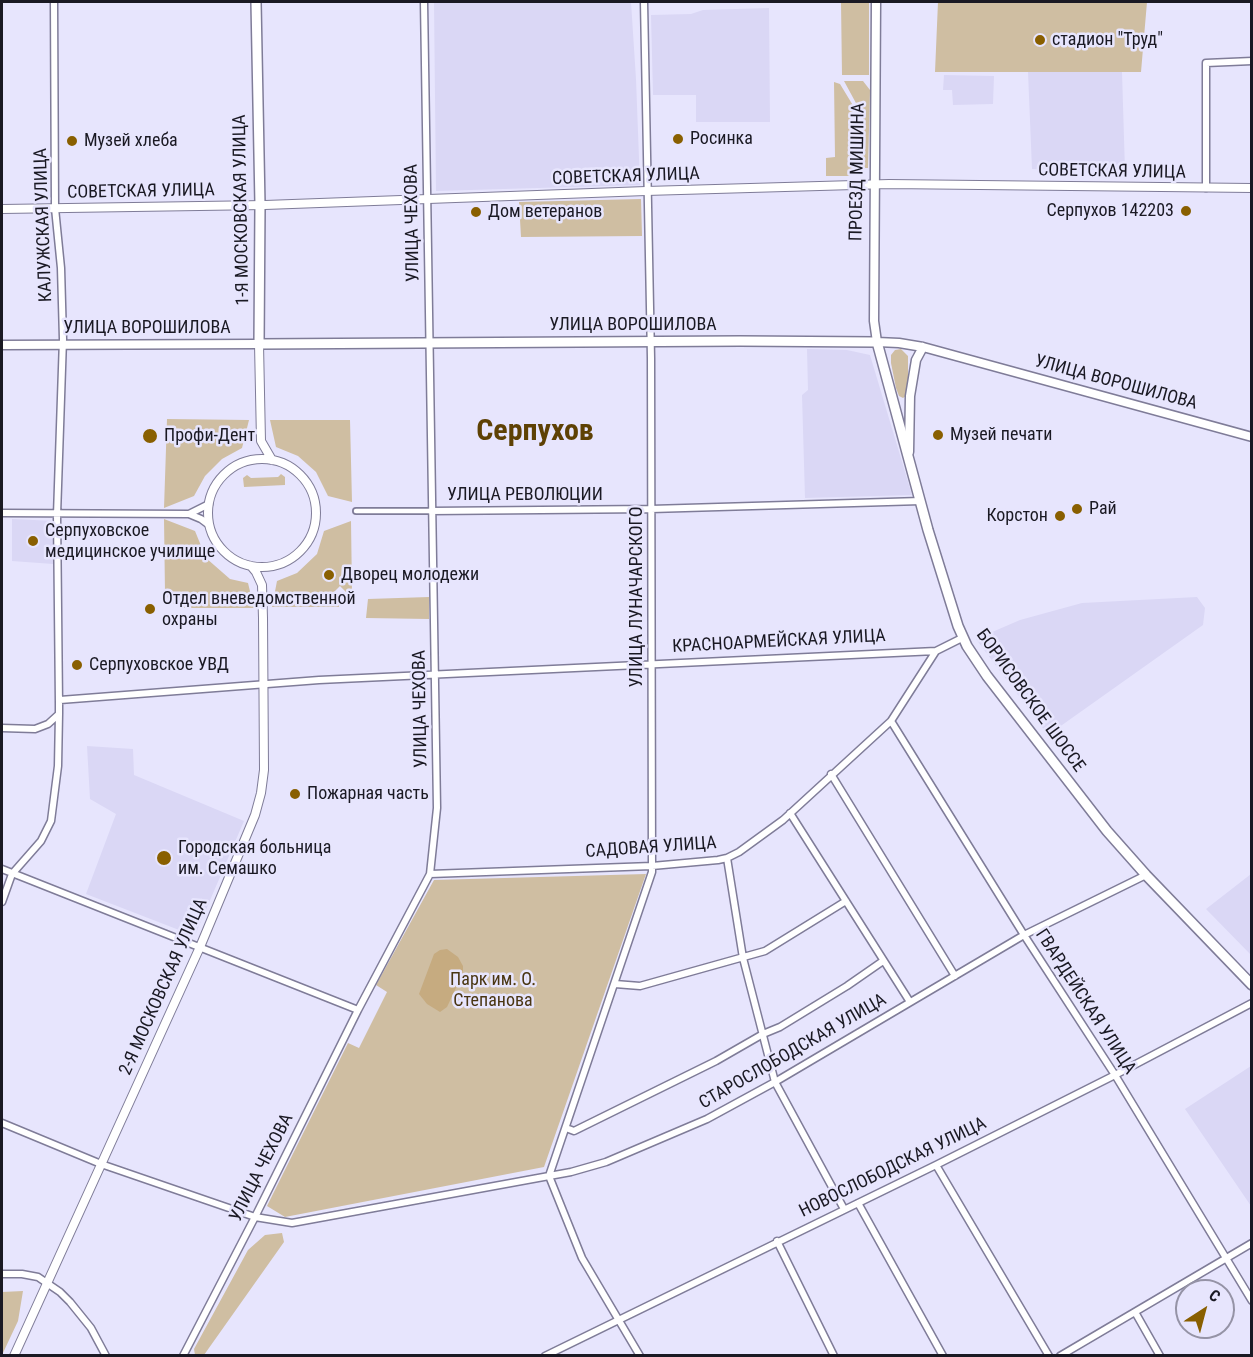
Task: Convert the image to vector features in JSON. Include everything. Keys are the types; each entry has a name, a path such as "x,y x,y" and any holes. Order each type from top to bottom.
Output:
{"main road":[{"name":"1-Я МОСКОВСКАЯ УЛИЦА","path":"256,2 260,205 259,344"},
{"name":"ПРОЕЗД МИШИНА","path":"876,2 874,321 877,342"},
{"name":"БОРИСОВСКОЕ ШОССЕ","path":"877,342 937,561 962,638 987,676 1107,831 1146,876 1251,985"},
{"name":"УЛИЦА ВОРОШИЛОВА","path":"2,345 899,343 923,347 1251,437"},
{"path":"909,458 910,396 916,360 923,347"},
{"path":"891,398 902,402 910,396"}],"street":[{"name":"КАЛУЖСКАЯ УЛИЦА","path":"54,2 55,208 61,262 62,345 57,515 59,714"},
{"name":"УЛИЦА ЧЕХОВА","path":"183,1356 358,1010 430,874 437,808 424,2"},
{"name":"УЛИЦА ЛУНАЧАРСКОГО","path":"549,1176 652,872 651,342 646,191 644,2"},
{"path":"1206,188 1206,63 1251,61"},
{"name":"СОВЕТСКАЯ УЛИЦА","path":"2,209 260,205 874,185 1251,188"},
{"name":"1-Я МОСКОВСКАЯ УЛИЦА","path":"259,344 261,441"},
{"path":"252,459 261,441"},
{"path":"261,441 272,460"},
{"path":"262,585 268,571 274,565 294,556 303,547 315,523 316,514 308,486 293,469 272,460 252,459 235,465 214,487 209,504 209,525 221,548 236,560 251,566 274,565"},
{"name":"УЛИЦА РЕВОЛЮЦИИ","path":"356,511 651,509 921,501"},
{"path":"189,514 209,504"},
{"path":"2,513 189,514 209,525"},
{"path":"251,566 262,585"},
{"name":"2-Я МОСКОВСКАЯ УЛИЦА","path":"14,1356 200,947 255,815 264,770 262,585"},
{"path":"936,651 962,638"},
{"name":"КРАСНОАРМЕЙСКАЯ УЛИЦА","path":"60,700 264,683 936,651"},
{"name":"САДОВАЯ УЛИЦА","path":"430,874 652,866 727,858 739,852 790,813 891,721 936,651"},
{"path":"2,728 35,729 48,724 59,714"},
{"path":"2,902 12,874 41,841 51,821 58,766 59,714"},
{"name":"ГВАРДЕЙСКАЯ УЛИЦА","path":"891,721 1024,935 1115,1075 1227,1257 1251,1301"},
{"path":"831,774 955,976"},
{"path":"790,813 910,1002"},
{"path":"727,858 743,958 776,1082 844,1209"},
{"path":"2,869 358,1010"},
{"name":"СТАРОСЛОБОДСКАЯ УЛИЦА","path":"2,1123 101,1164 255,1217 292,1223 571,1172 606,1162 707,1119 776,1082 1024,935 1146,876"},
{"path":"615,984 640,986 765,951 846,901"},
{"path":"566,1128 574,1131 716,1061 780,1027 848,986 883,961"},
{"name":"НОВОСЛОБОДСКАЯ УЛИЦА","path":"545,1356 777,1241 936,1166 1251,1003"},
{"path":"936,1166 1049,1356"},
{"path":"549,1176 582,1258 640,1356"},
{"path":"858,1203 943,1356"},
{"path":"777,1241 834,1356"},
{"path":"1060,1356 1251,1243"},
{"path":"2,1274 38,1277 47,1283 70,1302 91,1328 106,1356"},
{"path":"1135,1312 1160,1356"}],"shaded area":[{"path":"434,2 631,2 640,185 436,191"},
{"path":"769,8 770,122 696,122 696,95 653,95 651,15 691,14 703,10"},
{"path":"1028,72 1122,72 1125,171 1032,169"},
{"path":"944,75 994,76 993,104 953,105 952,90 943,90"},
{"path":"807,349 847,350 870,355 912,495 805,498 802,395 808,390"},
{"name":"Серпуховское медицинское училище","path":"12,519 55,521 53,564 12,561"},
{"path":"1197,597 1205,608 1203,625 1048,735 976,639 1020,620 1082,603"},
{"name":"Городская больница им. Семашко","path":"87,746 133,749 134,775 244,821 196,933 192,935 86,894 116,814 90,799"},
{"path":"1251,874 1251,955 1206,909"},
{"path":"447,949 458,957 463,966 463,973 447,1007 440,1012 427,1004 419,994 434,954"},
{"path":"1251,1066 1251,1206 1185,1109"}],"green space":[{"path":"841,2 869,2 869,75 842,75"},
{"name":"стадион \"Труд\"","path":"938,2 1147,2 1141,72 935,72"},
{"path":"844,81 863,81 870,90 868,168 863,168 863,116"},
{"path":"834,82 840,84 860,117 860,176 826,176 826,158 835,157"},
{"path":"641,199 642,236 521,237 519,202"},
{"path":"901,349 908,356 908,392 903,398 899,396 896,388 891,363 891,355 895,350"},
{"path":"167,419 249,420 242,448 222,459 205,476 194,496 164,508"},
{"path":"270,420 350,420 352,502 328,496 316,472 298,456 276,447"},
{"path":"281,474 285,477 285,485 244,487 243,478 247,475 251,478 278,477"},
{"path":"164,519 195,531 206,558 230,579 248,583 254,608 181,608 170,602 165,593"},
{"path":"351,521 352,592 346,592 340,586 332,594 338,600 339,607 272,607 277,581 297,573 317,554 324,531"},
{"path":"429,597 429,619 366,618 368,599"},
{"name":"Парк им. О. Степанова","path":"646,874 544,1167 285,1217 267,1206 348,1043 359,1048 387,992 376,985 434,880"},
{"path":"282,1233 284,1242 204,1355 195,1355 194,1349 248,1250 265,1235"},
{"path":"23,1291 18,1321 2,1355 2,1292"}],"place":[{"name":"стадион \"Труд\"","path":"1040,40"},
{"name":"Росинка","path":"678,139"},
{"name":"Музей хлеба","path":"72,141"},
{"name":"Серпухов 142203","path":"1186,211"},
{"name":"Дом ветеранов","path":"476,212"},
{"name":"Музей печати","path":"938,435"},
{"name":"Профи-Дент","path":"150,436"},
{"name":"Рай","path":"1077,509"},
{"name":"Корстон","path":"1060,516"},
{"name":"Серпуховское медицинское училище","path":"33,541"},
{"name":"Дворец молодежи","path":"329,575"},
{"name":"Отдел вневедомственной охраны","path":"150,609"},
{"name":"Серпуховское УВД","path":"77,665"},
{"name":"Пожарная часть","path":"295,794"},
{"name":"Городская больница им. Семашко","path":"164,858"}],"district":[{"name":"Серпухов","path":"535,432"}]}
